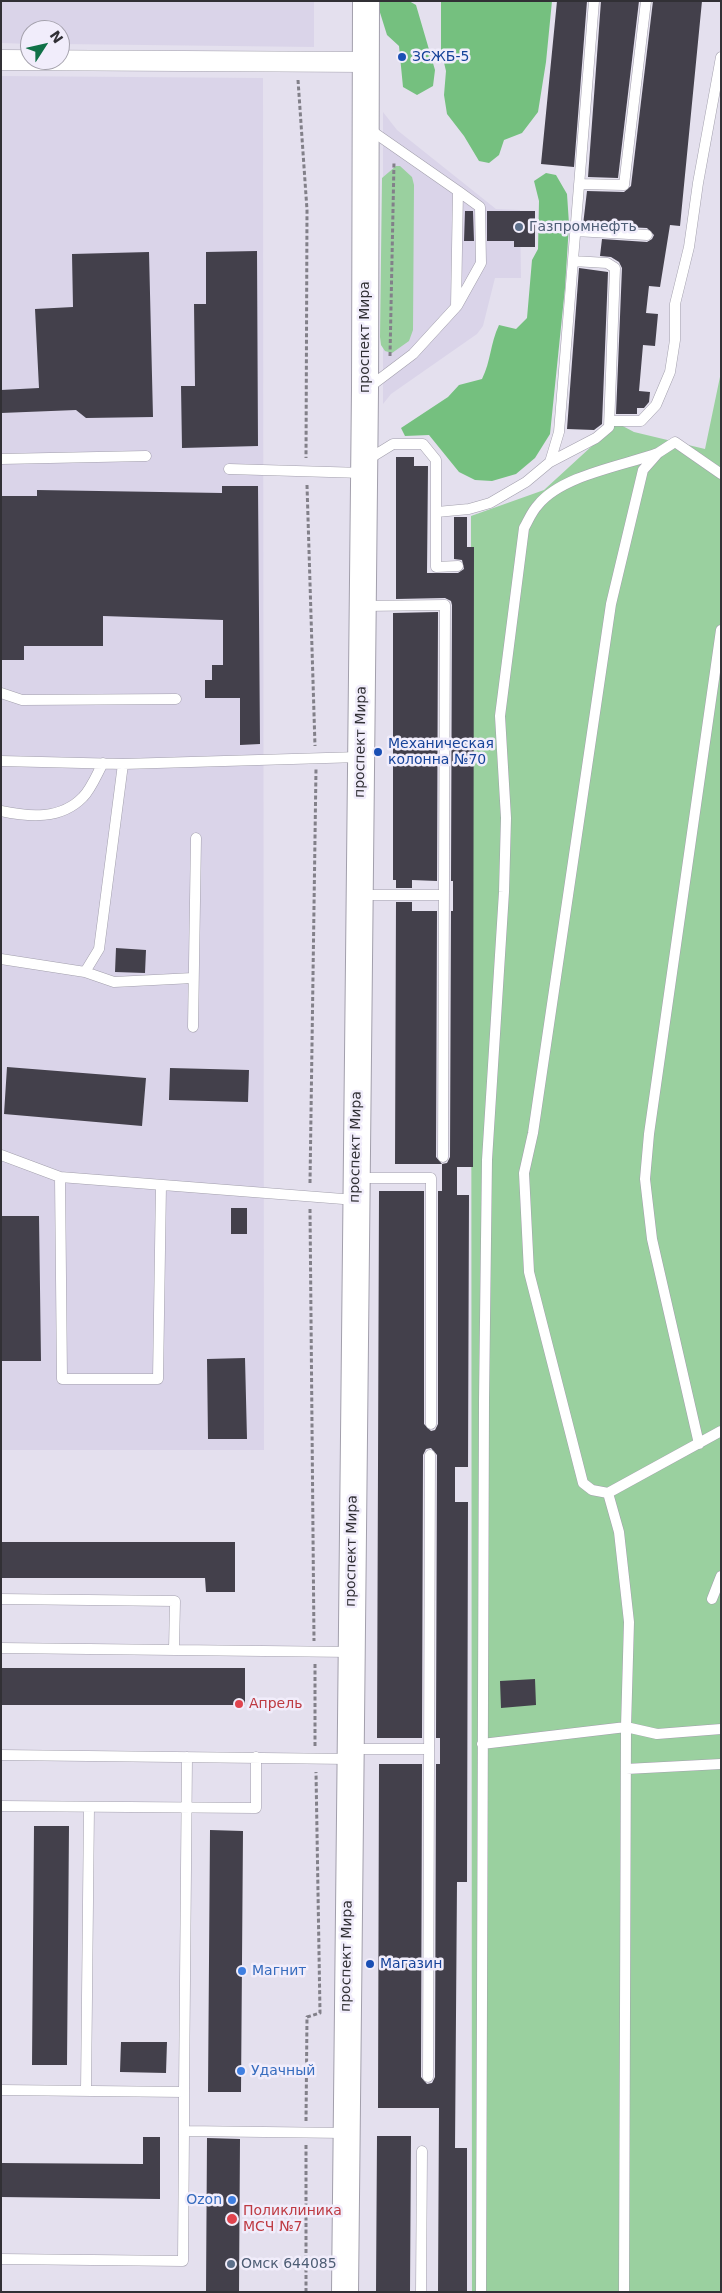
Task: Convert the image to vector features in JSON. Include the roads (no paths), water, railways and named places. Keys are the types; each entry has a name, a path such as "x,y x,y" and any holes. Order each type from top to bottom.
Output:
{"street":[{"name":"проспект Мира","path":"345,2292 345,2133 365,390 366,1"},
{"path":"1,60 366,62"}],"lane":[{"path":"550,462 559,432 594,1"},
{"path":"579,184 624,185 646,1"},
{"path":"610,421 641,422 656,405 670,372 675,340 676,304 690,247 698,183 721,57"},
{"path":"365,390 413,354 456,306 481,262 480,206 366,127"},
{"path":"456,306 458,191"},
{"path":"575,231 647,236"},
{"path":"436,512 469,509 490,503 526,482 550,462 596,438 609,427 615,268 607,263 573,261"},
{"path":"721,474 675,442 658,453 643,470 611,604 532,1132 524,1173 529,1272 576,1466 582,1483 592,1490 608,1492 721,1432"},
{"path":"229,469 306,471 364,467 394,444 423,444 436,460 436,566 458,566"},
{"path":"481,2292 482,1744 487,1160 504,892 506,818 500,716 524,528 538,504 558,489 606,467 658,453"},
{"path":"1,459 146,456"},
{"path":"362,606 445,605 444,1157"},
{"path":"699,1444 652,1239 645,1179 649,1134 721,630"},
{"path":"1,693 22,700 176,699"},
{"path":"1,761 123,764 361,757"},
{"path":"1,811 23,816 58,814 83,797 103,763"},
{"path":"85,972 100,949 123,764"},
{"path":"193,1027 196,838"},
{"path":"359,895 444,895"},
{"path":"1,959 85,972 114,982 194,978"},
{"path":"1,1155 60,1177 310,1197 432,1178 431,1424"},
{"path":"60,1177 62,1379 158,1379 161,1185"},
{"path":"428,2077 430,1455"},
{"path":"608,1492 619,1532 629,1622 626,1727 624,2292"},
{"path":"712,1599 721,1576"},
{"path":"1,1599 175,1601 174,1650"},
{"path":"1,1648 351,1652"},
{"path":"482,1744 626,1727 657,1734 721,1729"},
{"path":"1,1755 315,1757 429,1749"},
{"path":"1,2259 183,2261 187,1757"},
{"path":"1,1806 256,1808 256,1757"},
{"path":"626,1769 721,1764"},
{"path":"86,2091 89,1807"},
{"path":"1,2090 184,2092"},
{"path":"184,2131 345,2133"},
{"path":"421,2292 422,2151"}],"place":[{"name":"ЗСЖБ-5","path":"402,57"},
{"name":"Газпромнефть","path":"519,227"},
{"name":"Механическая колонна №70","path":"378,752"},
{"name":"Апрель","path":"239,1704"},
{"name":"Магазин","path":"370,1964"},
{"name":"Магнит","path":"242,1971"},
{"name":"Удачный","path":"241,2071"},
{"name":"Ozon","path":"232,2200"},
{"name":"Поликлиника МСЧ №7","path":"232,2219"},
{"name":"Омск 644085","path":"231,2264"}]}
